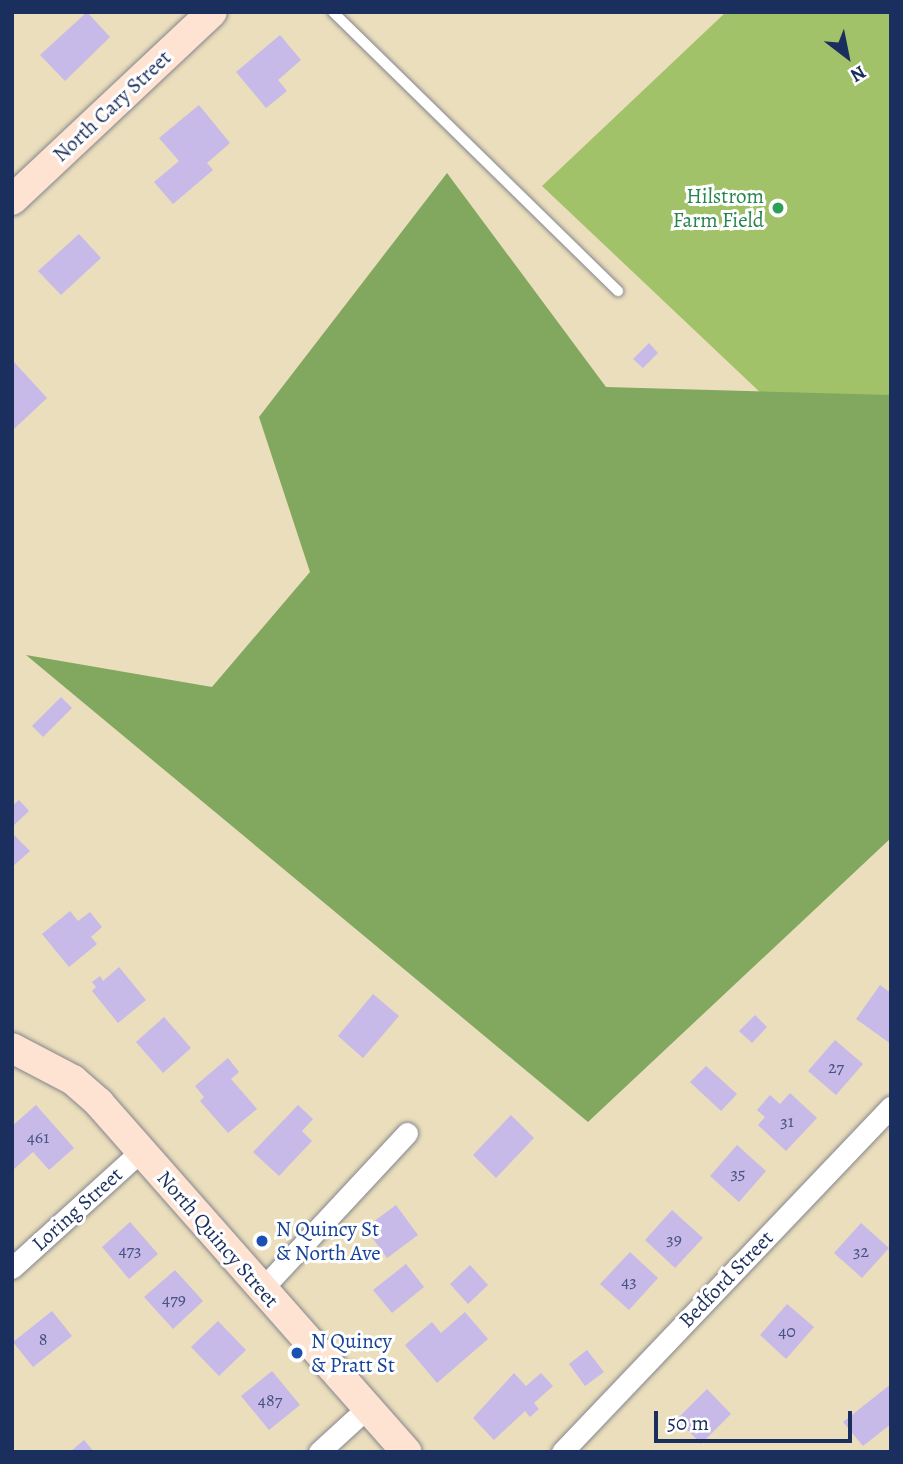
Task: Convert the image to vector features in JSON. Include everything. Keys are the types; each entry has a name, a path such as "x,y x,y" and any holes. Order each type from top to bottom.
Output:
{"main road":[{"name":"North Cary Street","path":"12,200 212,12"},
{"name":"North Quincy Street","path":"12,1048 73,1080 141,1151 407,1452"}],"street":[{"name":"Bedford Street","path":"562,1452 891,1107"},
{"path":"262,1289 407,1133"},
{"name":"Loring Street","path":"12,1268 141,1151"},
{"path":"319,1452 367,1408"}],"lane":[{"path":"333,12 618,291"}],"green space":[{"path":"726,12 891,12 891,516 542,186"},
{"path":"447,173 606,387 891,395 891,838 588,1122 26,655 212,687 310,572 259,417"}],"building":[{"path":"87,12 110,37 65,81 40,55"},
{"path":"280,35 301,60 278,80 287,91 266,108 236,72"},
{"path":"199,105 230,143 207,163 213,170 173,204 154,182 179,161 159,138"},
{"path":"79,234 101,258 61,295 38,271"},
{"path":"649,343 658,353 643,368 633,359"},
{"path":"14,362 47,398 14,429 12,427"},
{"path":"61,697 72,708 43,737 32,726"},
{"path":"19,800 29,811 12,827 12,806"},
{"path":"12,833 30,851 12,867"},
{"path":"70,911 78,921 90,912 102,927 91,937 97,944 69,967 42,934"},
{"path":"119,967 146,1000 118,1023 92,991 96,987 92,982 100,976 103,981"},
{"path":"880,985 891,993 891,1044 856,1019"},
{"path":"373,994 399,1016 363,1058 338,1036"},
{"path":"755,1015 767,1027 752,1043 739,1031"},
{"path":"164,1017 191,1048 163,1073 136,1042"},
{"path":"835,1040 863,1064 836,1095 808,1071"},
{"path":"228,1058 239,1072 231,1079 257,1109 228,1133 200,1101 204,1097 195,1086"},
{"path":"706,1066 737,1094 721,1111 690,1082"},
{"path":"790,1093 817,1118 786,1151 758,1125 765,1117 757,1110 770,1095 780,1104"},
{"path":"36,1105 74,1148 49,1170 33,1152 14,1169 12,1126"},
{"path":"298,1105 313,1119 302,1131 312,1141 279,1176 253,1152"},
{"path":"511,1115 534,1138 496,1178 473,1155"},
{"path":"737,1145 766,1171 739,1202 710,1176"},
{"path":"396,1205 418,1235 387,1258 365,1228"},
{"path":"672,1210 703,1238 675,1268 645,1240"},
{"path":"130,1222 158,1254 129,1279 102,1247"},
{"path":"861,1223 889,1248 862,1278 834,1253"},
{"path":"630,1252 658,1278 629,1310 600,1284"},
{"path":"406,1264 424,1287 392,1313 373,1290"},
{"path":"470,1265 488,1285 468,1304 450,1284"},
{"path":"175,1270 203,1301 173,1329 144,1297"},
{"path":"787,1304 814,1327 786,1359 760,1335"},
{"path":"52,1311 72,1336 33,1367 13,1342"},
{"path":"465,1312 488,1339 437,1383 405,1345 432,1322 441,1333"},
{"path":"218,1321 246,1350 219,1376 191,1347"},
{"path":"587,1350 604,1372 585,1386 569,1364"},
{"path":"272,1371 300,1405 269,1430 241,1396"},
{"path":"514,1373 526,1386 541,1373 553,1386 534,1403 539,1409 530,1417 525,1411 494,1440 473,1418"},
{"path":"891,1384 891,1424 863,1446 843,1422"},
{"path":"707,1389 731,1414 701,1444 677,1419"},
{"path":"84,1440 94,1452 70,1452"}],"place":[{"name":"Hilstrom Farm Field","path":"778,208"},
{"name":"N Quincy St & North Ave","path":"262,1241"},
{"name":"N Quincy & Pratt St","path":"297,1353"}]}
